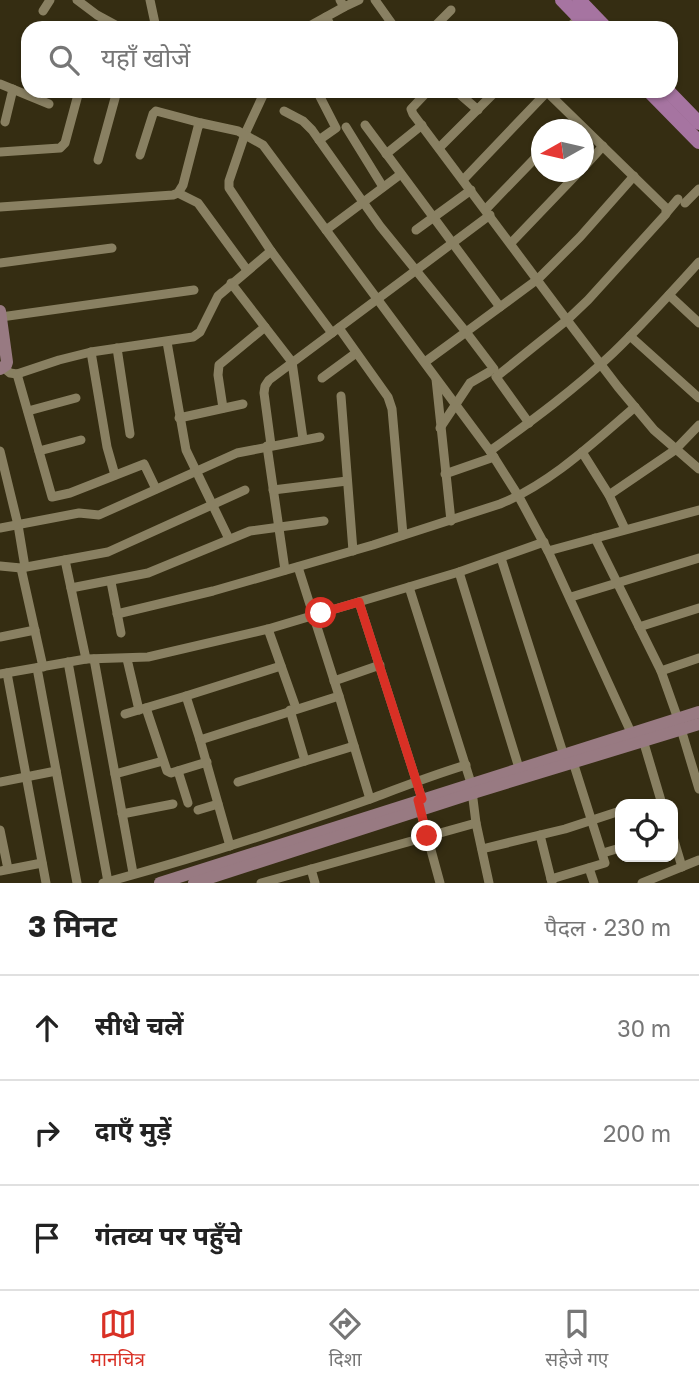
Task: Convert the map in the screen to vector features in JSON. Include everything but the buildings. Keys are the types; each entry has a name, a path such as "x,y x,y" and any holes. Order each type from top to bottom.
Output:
{"main road":[{"path":"562,0 576,21"},
{"path":"579,0 599,21"},
{"path":"656,98 699,142"},
{"path":"675,98 699,124"}],"street":[{"path":"43,11 50,0"},
{"path":"78,0 108,21"},
{"path":"155,21 151,1 161,0"},
{"path":"318,21 342,4 359,0"},
{"path":"374,0 390,21"},
{"path":"440,21 451,10"},
{"path":"326,16 328,21"},
{"path":"99,21 100,17"},
{"path":"0,84 21,92"},
{"path":"5,122 13,89"},
{"path":"35,98 49,104"},
{"path":"0,152 60,148 65,143 77,98"},
{"path":"98,160 115,98"},
{"path":"262,98 245,134 229,188 271,251 356,353 388,397 392,409 403,535"},
{"path":"319,140 336,128 321,98"},
{"path":"421,98 411,109 567,320 635,407 675,450 699,468"},
{"path":"464,98 478,110"},
{"path":"439,148 489,98"},
{"path":"463,180 540,98"},
{"path":"554,98 664,205 667,212"},
{"path":"139,155 156,110 245,134 270,152 492,454 519,496 571,597 637,739 661,799"},
{"path":"284,111 308,125 362,202 415,272 466,332 491,370 470,383 440,428"},
{"path":"178,193 183,185 201,123"},
{"path":"365,125 499,307"},
{"path":"386,154 422,125"},
{"path":"346,127 383,187"},
{"path":"594,155 603,146"},
{"path":"285,570 273,490 265,386 292,362 452,243 488,212 531,163"},
{"path":"326,230 401,174"},
{"path":"425,362 538,279 634,176"},
{"path":"511,243 569,182"},
{"path":"529,423 496,377 567,320 667,212 699,189"},
{"path":"416,230 471,190"},
{"path":"0,207 178,193 198,203 247,270"},
{"path":"0,263 112,248"},
{"path":"194,290 0,314 7,362 2,368 17,374 91,352 193,337 200,332 211,306 231,282 271,251"},
{"path":"446,474 492,454 601,364 699,262"},
{"path":"231,282 292,362 303,439"},
{"path":"669,295 699,323"},
{"path":"223,408 219,365 265,327"},
{"path":"630,336 699,398"},
{"path":"167,342 186,450 229,539"},
{"path":"117,348 130,434"},
{"path":"91,352 104,429 116,475"},
{"path":"321,378 356,353"},
{"path":"17,374 52,497 70,493 144,464 156,489"},
{"path":"435,377 451,521"},
{"path":"341,396 354,551"},
{"path":"28,411 76,398"},
{"path":"180,418 243,404"},
{"path":"117,614 162,605 354,551 451,521 519,496 582,452 635,407"},
{"path":"609,495 675,450 699,425"},
{"path":"0,528 79,513 99,515 237,453 320,437"},
{"path":"39,451 81,440"},
{"path":"0,451 18,525 56,771 78,883"},
{"path":"582,452 609,495 625,528"},
{"path":"273,490 347,481"},
{"path":"0,566 23,568 108,552 245,490"},
{"path":"46,883 4,674 90,659 148,657 268,629 500,558 546,546 595,538 699,510"},
{"path":"71,588 148,573 250,531 324,521"},
{"path":"595,538 661,671 699,789"},
{"path":"500,558 605,863 552,881 540,835"},
{"path":"571,597 699,558"},
{"path":"65,560 90,659 133,873"},
{"path":"298,567 354,746 382,812"},
{"path":"459,572 519,768"},
{"path":"111,582 121,633"},
{"path":"409,587 466,765 489,883"},
{"path":"359,602 416,780 440,883"},
{"path":"639,627 699,608"},
{"path":"268,629 281,666 305,761"},
{"path":"0,637 35,630"},
{"path":"661,671 699,658"},
{"path":"127,659 142,709 167,772 207,762"},
{"path":"68,662 106,882 230,846 466,765"},
{"path":"125,714 281,666"},
{"path":"334,681 380,666"},
{"path":"186,696 230,846"},
{"path":"200,740 339,696"},
{"path":"194,883 260,862 382,812 637,739 680,724 699,712"},
{"path":"680,724 699,724"},
{"path":"238,782 354,746"},
{"path":"472,788 519,768 568,760"},
{"path":"114,774 163,761"},
{"path":"0,782 56,771"},
{"path":"178,771 188,803"},
{"path":"160,883 306,842 420,803"},
{"path":"122,814 173,804"},
{"path":"198,810 218,804"},
{"path":"482,849 615,813"},
{"path":"260,862 264,883 476,823"},
{"path":"0,830 4,870 42,863"},
{"path":"603,853 615,849"},
{"path":"678,854 682,867"},
{"path":"642,883 699,860"},
{"path":"589,868 594,883"},
{"path":"311,869 314,883"}],"route":[{"path":"321,613 359,602 422,799 418,800 427,836"}]}
